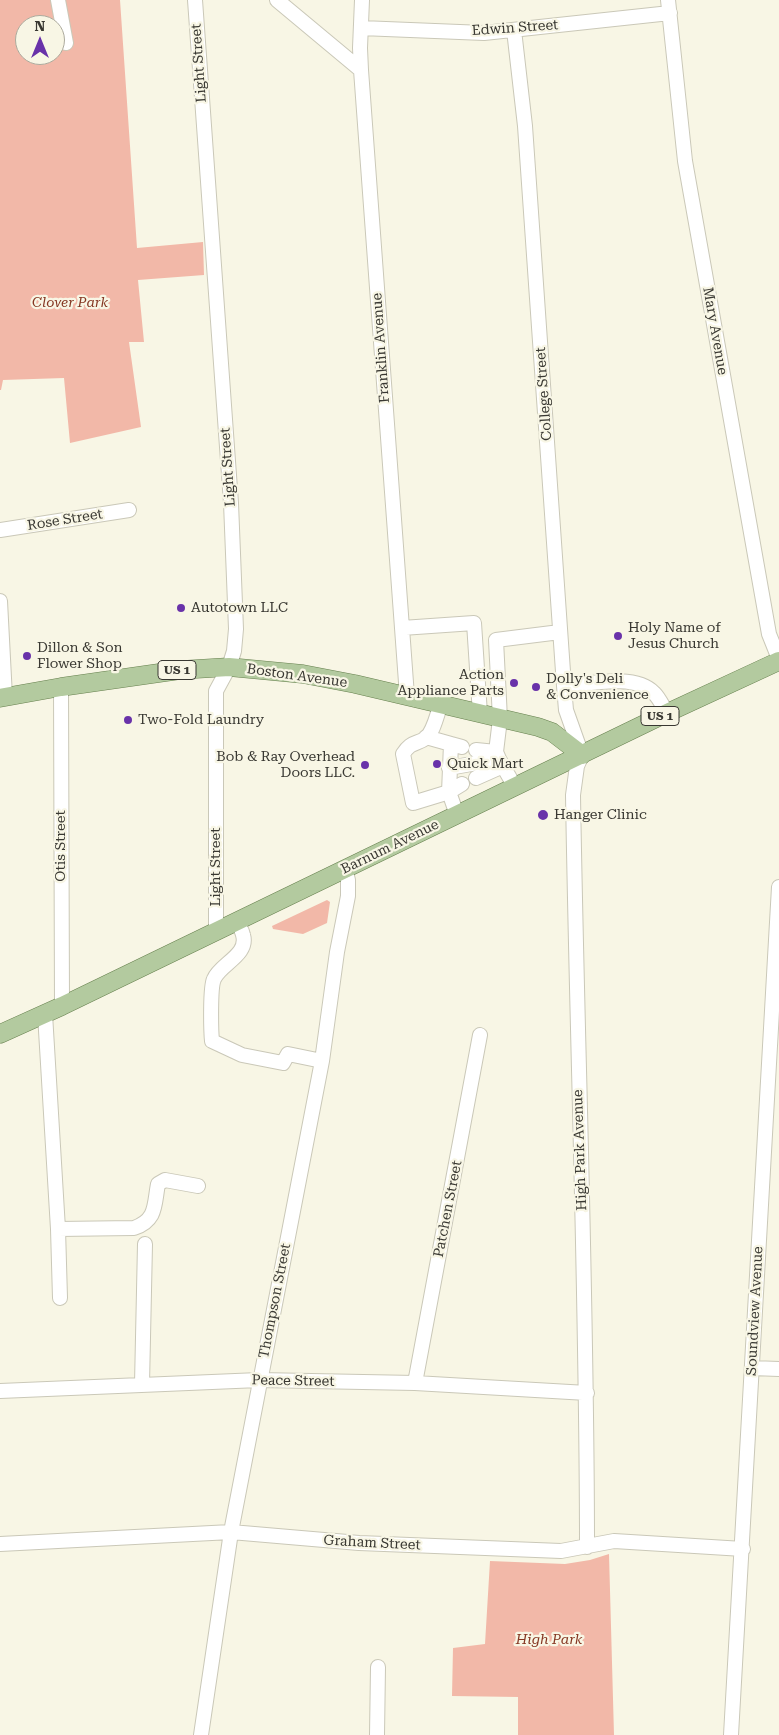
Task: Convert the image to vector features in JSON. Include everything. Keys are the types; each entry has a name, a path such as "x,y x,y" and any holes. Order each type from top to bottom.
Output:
{"main road":[{"name":"Barnum Avenue","path":"0,1034 62,1006 216,930 779,660"},
{"name":"Boston Avenue","path":"2,697 180,670 229,667 303,674 538,727 552,732 582,755"}],"street":[{"path":"58,0 66,43"},
{"name":"Light Street","path":"194,0 231,503 236,629 234,651 229,667 216,691 216,930"},
{"path":"277,0 361,70"},
{"name":"Franklin Avenue","path":"362,0 361,70 406,696"},
{"name":"Edwin Street","path":"361,28 484,33 669,6"},
{"name":"Mary Avenue","path":"669,6 685,161 769,634 779,660"},
{"name":"College Street","path":"514,30 525,126 566,710 582,755"},
{"name":"Rose Street","path":"0,530 129,510"},
{"path":"0,601 2,697"},
{"path":"402,628 474,623 480,714"},
{"path":"515,787 499,759 500,719 496,640 560,632"},
{"path":"564,686 621,682 639,684 654,693 667,713"},
{"name":"Otis Street","path":"61,687 62,1006"},
{"path":"426,738 441,704"},
{"path":"457,815 449,792 449,768 457,745 426,738 408,745 403,754 413,803 449,792 462,784"},
{"path":"476,750 499,759"},
{"name":"High Park Avenue","path":"582,755 577,766 573,795 576,992 587,1393 587,1547"},
{"path":"449,768 499,759"},
{"path":"476,778 499,759"},
{"name":"Thompson Street","path":"201,1735 231,1532 322,1061 337,952 348,896 348,880 345,868"},
{"name":"Soundview Avenue","path":"731,1735 779,887"},
{"path":"237,921 244,939 240,953 221,968 213,980 210,1030 212,1041 242,1055 283,1063 288,1054 322,1061"},
{"path":"45,1014 58,1229 60,1298"},
{"name":"Patchen Street","path":"415,1383 480,1035"},
{"path":"58,1229 134,1228 145,1224 152,1216 158,1184 165,1180 198,1186"},
{"path":"142,1384 145,1244"},
{"path":"752,1368 779,1369"},
{"name":"Peace Street","path":"0,1391 259,1380 415,1383 587,1393"},
{"name":"Graham Street","path":"0,1544 231,1532 359,1543 561,1551 614,1541 743,1549"},
{"path":"377,1735 378,1668"}],"green space":[{"name":"Clover Park","path":"0,0 120,0 137,248 203,242 204,275 138,280 144,342 129,342 141,427 70,443 64,378 3,380 1,390"},
{"path":"327,900 330,902 327,923 303,934 273,929 272,926"},
{"name":"High Park","path":"609,1554 614,1735 518,1735 518,1697 452,1696 453,1648 485,1644 490,1561 565,1564 590,1560"}],"place":[{"name":"Autotown LLC","path":"181,608"},
{"name":"Holy Name of Jesus Church","path":"618,636"},
{"name":"Dillon & Son Flower Shop","path":"27,656"},
{"name":"Action Appliance Parts","path":"514,683"},
{"name":"Dolly's Deli & Convenience","path":"536,687"},
{"name":"Two-Fold Laundry","path":"128,720"},
{"name":"Quick Mart","path":"437,764"},
{"name":"Bob & Ray Overhead Doors LLC.","path":"365,765"},
{"name":"Hanger Clinic","path":"543,815"}]}
